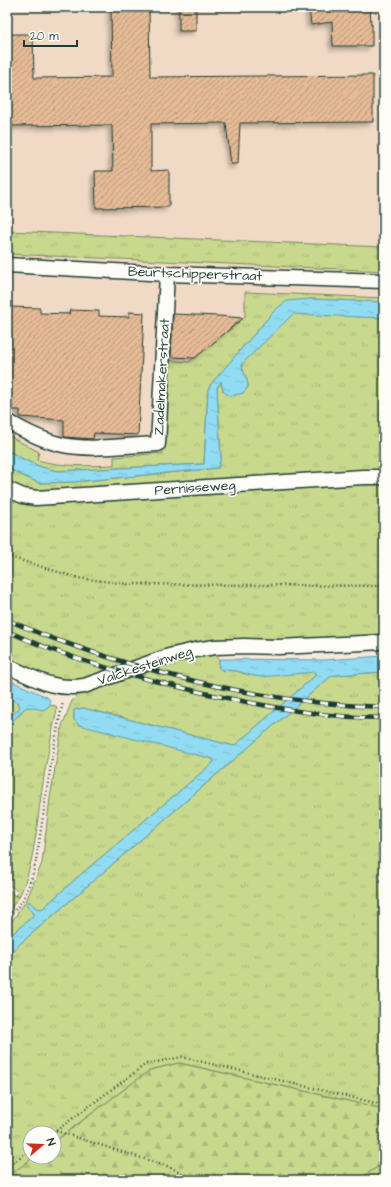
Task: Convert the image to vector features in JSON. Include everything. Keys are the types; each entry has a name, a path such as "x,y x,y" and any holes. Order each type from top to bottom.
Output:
{"street":[{"name":"Beurtschipperstraat","path":"7,265 167,274 384,281"},
{"name":"Zadelmakerstraat","path":"7,421 43,438 63,445 91,447 158,444 167,274"},
{"name":"Pernisseweg","path":"7,489 23,496 36,498 363,477 384,477"},
{"name":"Valckesteinweg","path":"7,666 51,685 66,687 84,686 169,656 195,650 230,646 279,647 384,642"}],"path":[{"path":"7,556 78,578 128,584 384,586"},
{"path":"7,919 25,895 32,878 37,857 55,739 66,687"},
{"path":"62,1127 146,1064 182,1057 384,1105"},
{"path":"62,1134 167,1166 196,1180"},
{"path":"7,1168 22,1156"},
{"path":"372,1180 384,1172"}],"shaded area":[{"path":"7,7 384,7 384,302 310,299 203,480 7,482"}],"green space":[{"path":"7,231 384,247 384,271 7,254"},
{"path":"245,292 384,298 384,302 310,299 275,310 211,384 208,390 204,464 58,471 44,468 7,450 7,435 39,452 37,460 56,464 84,466 114,465 114,457 163,453 165,360 189,362 245,317"},
{"path":"293,313 384,318 384,473 31,492 7,482 7,467 39,483 74,482 218,468 221,458 217,388 221,380 223,391 243,393 248,387 242,364"},
{"path":"384,483 384,636 256,641 87,680 67,681 51,678 7,660 7,494"},
{"path":"214,653 219,659 219,668 221,670 237,671 245,674 315,672 316,675 234,746 83,708 74,710 74,720 213,759 214,762 42,909 36,908 29,901 34,915 7,939 7,928 26,901 42,863 50,798 62,726 72,701 78,695 174,661"},
{"path":"384,672 384,1109 179,1063 150,1070 62,1136 62,1125 22,1125 23,1165 7,1177 7,955 330,677 335,675"},
{"path":"7,697 18,702 20,707 7,721"},
{"path":"50,705 56,706 57,709 44,774 31,861 19,897 16,895 18,892 7,882 7,727 25,708 44,708"},
{"path":"7,888 15,896 16,895 19,897 7,913"},
{"path":"179,1063 384,1109 384,1163 357,1180 7,1180 7,1177 23,1165 62,1165 62,1136 150,1070"},
{"path":"384,1163 384,1180 357,1180"}],"water":[{"path":"310,299 384,302 384,318 293,314 242,364 248,387 243,393 230,396 223,391 221,381 217,388 221,458 218,468 74,482 39,483 7,467 7,450 44,468 58,471 204,464 208,390 211,384 275,310 287,301"},
{"path":"384,656 384,672 335,675 330,677 7,955 7,939 34,915 33,911 27,906 29,901 36,908 42,909 214,762 213,759 79,725 74,720 74,710 83,708 234,746 316,675 316,673 261,677 237,671 221,670 219,668 219,659 325,660"},
{"path":"7,679 47,697 50,700 50,705 44,710 28,707 25,708 7,727 7,721 20,707 18,702 7,697"}],"building":[{"path":"111,7 149,7 150,77 373,75 373,122 240,123 238,164 231,164 226,123 151,124 151,171 169,170 169,207 96,208 95,171 113,171 112,125 7,126 7,34 33,34 34,78 112,77"},
{"path":"179,7 196,7 196,31 179,31"},
{"path":"309,7 370,7 372,46 333,46 332,22 311,25"},
{"path":"10,307 40,308 40,313 69,314 70,310 99,311 99,316 129,317 129,312 144,313 138,435 94,433 93,439 65,437 64,420 20,417 20,410 7,410 7,311 10,312"},
{"path":"173,314 243,318 195,358 171,357"}],"railway":[{"path":"7,620 53,639 99,654 220,687 302,701 384,707"},
{"path":"7,631 32,642 82,660 213,695 276,708 319,714 362,718 384,718"}]}
